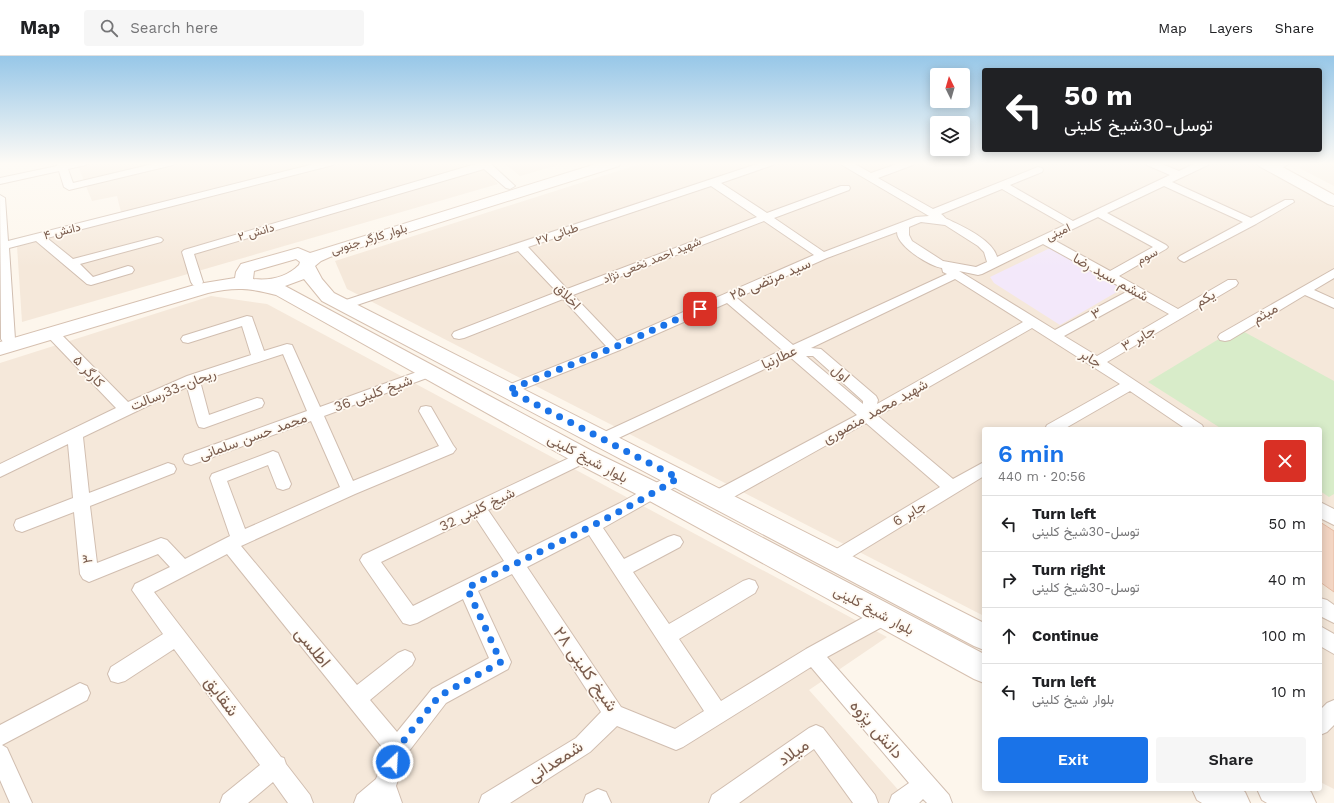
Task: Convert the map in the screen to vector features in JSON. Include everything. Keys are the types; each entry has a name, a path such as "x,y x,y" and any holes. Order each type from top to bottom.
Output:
{"main road":[{"name":"بلوار کارگر جنوبی","path":"305,261 478,198"},
{"name":"بلوار کارگر جنوبی","path":"305,261 324,253 502,198"},
{"path":"2,343 52,333 204,288 249,278 305,261"},
{"name":"بلوار شیخ کلینی","path":"305,261 309,273 328,297 982,634"},
{"path":"2,343 197,282 249,278"},
{"name":"بلوار شیخ کلینی","path":"249,278 282,291 584,457 654,492 982,668"},
{"path":"294,298 294,294 298,290 318,286"},
{"path":"1212,791 1234,803"},
{"path":"1277,791 1300,803"}],"street":[{"path":"0,198 4,246 2,343"},
{"name":"دانش ۴","path":"4,246 192,198"},
{"name":"دانش ۲","path":"197,282 188,252 371,198"},
{"name":"طبائی ۲۷","path":"344,305 665,198"},
{"path":"737,198 823,256"},
{"name":"شهید احمد نخعی نژاد","path":"459,335 690,245 818,198"},
{"path":"906,198 982,244 990,251 993,263"},
{"path":"933,213 971,198"},
{"path":"1026,198 1073,225"},
{"name":"امینی","path":"978,271 1130,198"},
{"path":"1199,198 1252,222"},
{"path":"1184,258 1290,202"},
{"path":"918,205 922,210 920,219 937,220 949,224"},
{"name":"سوم","path":"1098,213 1162,248 1110,276"},
{"name":"۲۵ سید مرتضی","path":"508,390 615,347 823,256 920,219"},
{"path":"903,225 903,235 907,243"},
{"name":"جابر","path":"878,235 901,239 955,275 1055,335 1194,427"},
{"path":"38,237 91,281 128,270"},
{"name":"ششم سید رضا","path":"1043,239 1178,314"},
{"path":"71,263 157,240"},
{"path":"982,244 996,248 1020,250"},
{"name":"اخلاق","path":"520,246 615,347"},
{"path":"939,264 978,271 977,278 982,291"},
{"name":"میثم","path":"1225,337 1334,273"},
{"name":"عطارنیا","path":"603,439 955,275"},
{"name":"یکم","path":"1178,314 1232,283"},
{"path":"1305,290 1334,304"},
{"name":"۳","path":"1055,335 1137,291"},
{"name":"اول","path":"728,297 951,487"},
{"name":"جابر ۳","path":"1097,362 1178,314"},
{"path":"188,339 247,320 259,357"},
{"name":"شهید محمد منصوری","path":"717,498 867,416 1033,322"},
{"name":"کارگر ۵","path":"52,333 126,409"},
{"name":"ریحان-33رسالت","path":"0,471 126,409 192,379 287,348 315,413"},
{"name":"شیخ کلینی 36","path":"315,413 430,372"},
{"path":"192,379 204,423 257,403"},
{"path":"1056,427 1131,384"},
{"path":"183,569 235,541 349,490 448,449 426,411"},
{"path":"315,413 349,490"},
{"name":"محمد حسن سلمانی","path":"191,459 315,413"},
{"name":"۳","path":"74,434 89,574 161,545 183,569"},
{"name":"اطلسی","path":"282,484 273,457 218,478 235,541 356,699 397,749"},
{"name":"شیخ کلینی 32","path":"467,588 410,617 369,560 584,457"},
{"path":"22,526 168,469"},
{"name":"جابر 6","path":"834,559 982,469"},
{"path":"365,803 388,795 397,749 439,696 501,662 467,588 592,526 678,478"},
{"name":"شیخ کلینی ۲۸","path":"478,508 614,714 676,740 813,655 884,616"},
{"path":"592,526 718,714"},
{"path":"621,569 674,542"},
{"name":"شقایق","path":"183,569 141,590 276,766 302,803"},
{"path":"666,636 749,587"},
{"path":"118,674 177,636"},
{"path":"1322,636 1334,645"},
{"name":"دانش پژوه","path":"813,655 941,803"},
{"path":"356,699 405,659"},
{"path":"0,736 80,693"},
{"path":"1322,723 1334,710"},
{"name":"شمعدانی","path":"490,803 583,745 614,714"},
{"name":"میلاد","path":"720,803 816,735 867,803"},
{"path":"0,755 21,803"},
{"path":"231,803 276,766"},
{"path":"900,803 925,785"},
{"path":"594,803 598,800 600,803"}],"shaded area":[{"path":"91,198 108,198 92,201"},
{"path":"117,198 177,198 121,212"},
{"path":"205,198 450,198 22,322 17,246"},
{"path":"533,198 1316,198 1334,208 1334,789 1322,783 1322,427 982,427 982,615 347,289 335,261"},
{"path":"1050,248 1122,289 1060,325 994,283 990,277"},
{"path":"211,296 267,304 887,637 809,690 910,803 0,803 0,363"}],"green space":[{"path":"1237,328 1334,381 1334,494 1329,497 1322,492 1322,427 1219,427 1148,382"}],"building":[{"path":"1322,523 1334,531 1334,592 1322,583"}],"route":[{"path":"393,762 397,749 439,696 501,662 467,588 592,526 678,478 508,390 615,347 700,309"}]}
